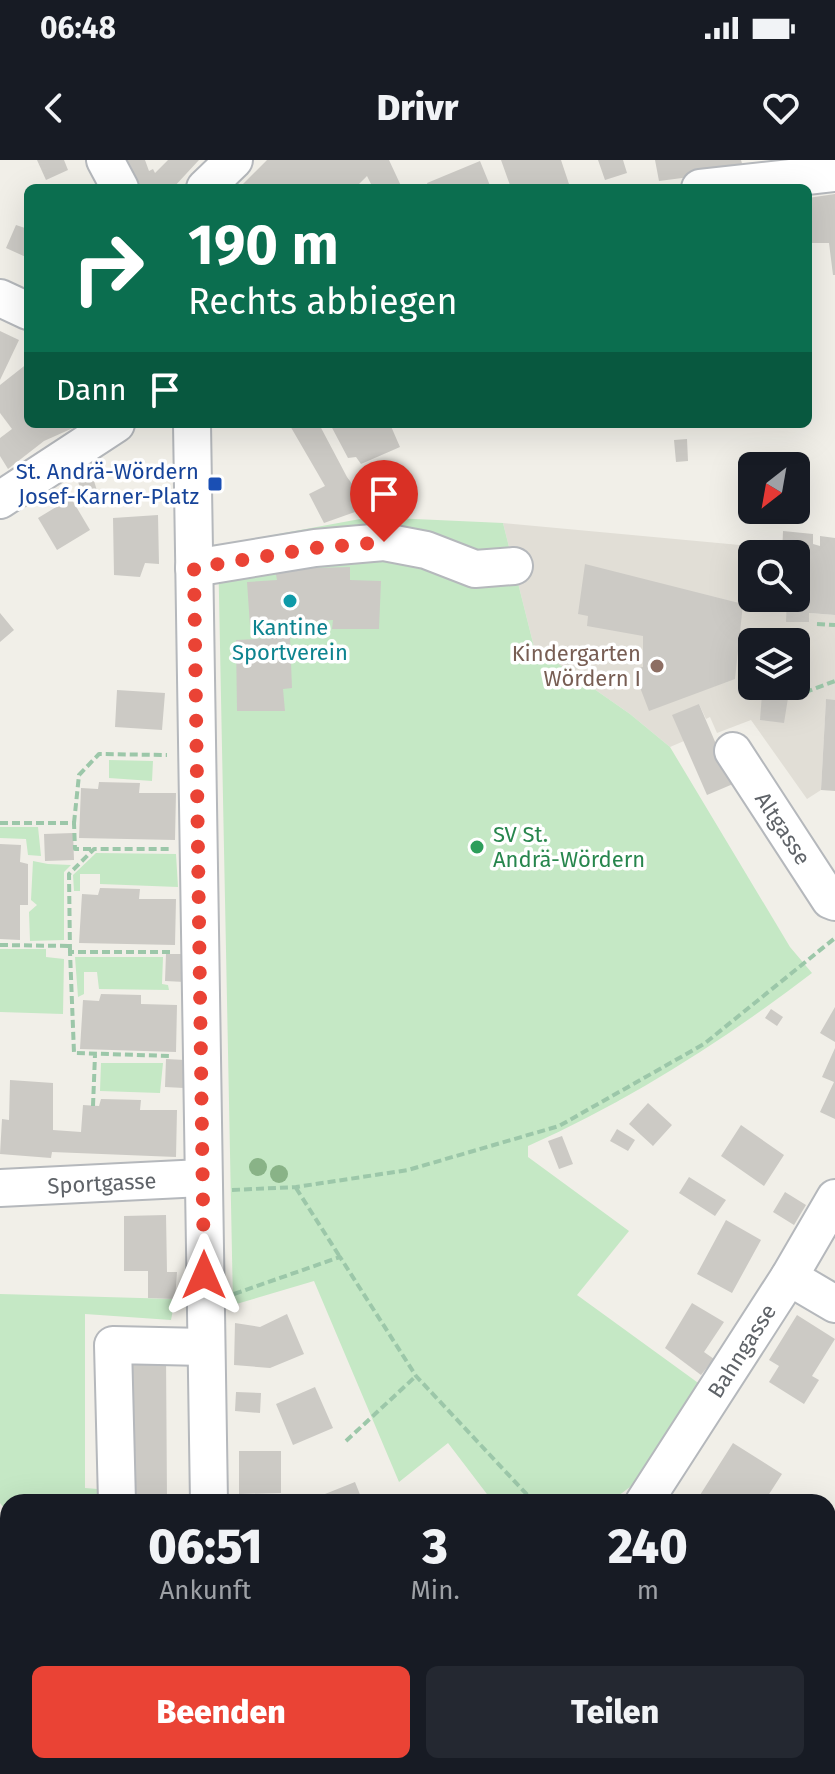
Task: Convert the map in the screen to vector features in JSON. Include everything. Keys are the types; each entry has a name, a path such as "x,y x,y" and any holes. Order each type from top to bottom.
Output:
{"street":[{"path":"105,160 118,184"},
{"path":"209,184 234,160"},
{"path":"736,184 835,173"},
{"path":"0,500 110,428"},
{"path":"192,428 209,1494"},
{"path":"194,568 315,548 384,542 426,550 475,569 514,566"},
{"name":"Altgasse","path":"733,751 830,900 835,902"},
{"name":"Sportgasse","path":"0,1188 203,1184"},
{"name":"Bahngasse","path":"651,1494 789,1277 835,1198"},
{"path":"789,1277 835,1304"},
{"path":"117,1494 113,1345 205,1347"}],"path":[{"path":"817,624 835,625"},
{"path":"810,690 835,681"},
{"path":"197,756 99,754 79,775 74,823 75,849 199,849"},
{"path":"0,823 74,823"},
{"path":"94,849 69,874 73,1051 77,1055 201,1056"},
{"path":"203,1184 296,1187 408,1170 559,1126 704,1044 835,938"},
{"path":"0,945 200,953"},
{"path":"93,1106 95,1055"},
{"path":"296,1187 416,1376 527,1494"},
{"path":"204,1304 340,1257"},
{"path":"346,1441 416,1376"}],"shaded area":[{"name":"Kindergarten Wördern I","path":"503,523 738,545 738,612 787,612 787,622 808,622 809,613 835,615 835,700 826,700 821,790 807,799 751,720 717,733 710,717 706,719 699,704 684,741 670,747 630,714 534,647"}],"green space":[{"name":"SV St. Andrä-Wördern","path":"371,517 503,523 534,647 630,714 670,747 790,947 812,973 675,1068 603,1109 528,1146 528,1157 629,1231 577,1295 701,1385 646,1475 621,1494 487,1494 448,1443 399,1482 314,1281 233,1305 218,545"},
{"path":"109,760 153,761 152,781 109,778"},
{"path":"0,827 38,827 41,856 28,855 26,839 0,838"},
{"path":"96,853 176,854 178,887 100,884 100,874 80,874 80,891 74,891 73,875"},
{"path":"33,861 71,865 64,872 64,940 30,941 29,912 37,905 31,900"},
{"path":"0,949 46,949 46,957 64,959 63,1014 0,1012"},
{"path":"75,957 163,957 162,984 168,985 169,990 99,989 97,972 84,972 84,994 78,997"},
{"path":"101,1063 163,1063 160,1093 100,1091"},
{"path":"0,1294 175,1299 171,1320 85,1314 85,1488 110,1490 110,1494 0,1494"}],"building":[{"path":"37,160 64,160 68,170 46,180"},
{"path":"120,160 145,160 149,171 153,169 155,173 168,160 199,160 177,184 131,184"},
{"path":"267,160 389,160 400,184 371,184 367,176 359,184 243,184"},
{"path":"501,160 561,160 569,184 510,184"},
{"path":"598,160 623,160 627,173 605,180"},
{"path":"655,160 741,160 744,170 659,181"},
{"path":"480,161 489,184 427,184"},
{"path":"835,194 835,275 829,243 812,243 812,197"},
{"path":"16,225 24,228 24,256 6,248"},
{"path":"0,331 19,340 0,380"},
{"path":"24,366 24,428 73,428 44,441 8,469 0,456 0,438 12,429 0,413 0,385"},
{"path":"291,428 321,428 347,477 369,507 324,523 309,494 325,486"},
{"path":"332,428 392,428 400,447 361,464 356,457 348,458"},
{"path":"687,439 688,461 676,462 674,440"},
{"path":"91,471 98,494 84,499 76,476"},
{"path":"71,498 90,530 57,550 38,518"},
{"path":"158,515 159,564 145,563 140,577 114,575 113,518"},
{"path":"783,531 813,534 813,544 820,546 820,536 835,538 835,615 809,613 809,622 786,622 786,612 810,612 810,540 783,540"},
{"path":"585,564 738,603 738,612 742,612 738,628 735,679 649,711 633,669 643,667 643,636 587,626 588,616 578,614"},
{"path":"350,567 350,580 381,581 379,629 332,629 333,620 250,626 247,582 277,580 275,569"},
{"path":"0,613 14,630 0,642"},
{"path":"290,637 292,688 283,689 285,711 237,711 236,640"},
{"path":"117,690 165,693 162,730 115,727"},
{"path":"826,699 835,700 835,791 821,790"},
{"path":"762,700 788,700 784,723 760,720"},
{"path":"699,704 733,784 707,795 672,715"},
{"path":"99,782 140,783 139,793 176,793 175,840 79,838 81,788 98,789"},
{"path":"73,833 74,860 45,861 44,834"},
{"path":"0,844 21,845 20,862 28,864 28,905 20,905 20,940 0,939"},
{"path":"100,888 140,889 139,899 176,899 175,945 79,943 82,894 98,895"},
{"path":"166,954 186,954 185,982 165,981"},
{"path":"101,994 141,995 141,1004 177,1005 176,1052 80,1049 83,1000 99,1001"},
{"path":"835,1007 835,1042 820,1033"},
{"path":"771,1009 783,1017 777,1026 765,1018"},
{"path":"835,1048 835,1119 820,1112 834,1082 822,1077"},
{"path":"166,1059 185,1060 184,1088 165,1087"},
{"path":"10,1080 53,1083 53,1130 81,1132 83,1105 99,1106 101,1099 141,1100 140,1110 177,1110 176,1157 52,1152 51,1158 0,1154 2,1119 9,1120"},
{"path":"648,1103 672,1125 653,1146 629,1124"},
{"path":"741,1125 784,1155 764,1186 721,1156"},
{"path":"617,1129 635,1140 628,1151 610,1141"},
{"path":"562,1136 573,1164 559,1169 548,1141"},
{"path":"689,1177 726,1200 715,1216 679,1193"},
{"path":"785,1192 806,1205 794,1225 773,1212"},
{"path":"166,1215 167,1272 177,1272 175,1299 148,1298 148,1271 124,1271 124,1216"},
{"path":"726,1220 761,1240 732,1293 697,1274"},
{"path":"692,1303 724,1322 704,1352 714,1359 701,1375 665,1348"},
{"path":"287,1314 304,1354 270,1368 234,1365 235,1323 260,1327"},
{"path":"797,1315 835,1339 812,1376 819,1380 804,1404 769,1382 779,1366 769,1360"},
{"path":"121,1354 166,1354 167,1494 121,1494"},
{"path":"315,1387 333,1428 293,1445 276,1404"},
{"path":"236,1392 261,1393 260,1413 235,1411"},
{"path":"733,1443 782,1474 769,1494 701,1494"},
{"path":"239,1451 281,1451 281,1493 239,1494"},
{"path":"355,1482 360,1494 325,1494"}],"place":[{"name":"St. Andrä-Wördern Josef-Karner-Platz","path":"215,484"},
{"name":"Kantine Sportverein","path":"290,601"},
{"name":"Kindergarten Wördern I","path":"657,666"},
{"name":"SV St. Andrä-Wördern","path":"477,847"}],"route":[{"path":"204,1275 194,568 315,548 384,542"}]}
